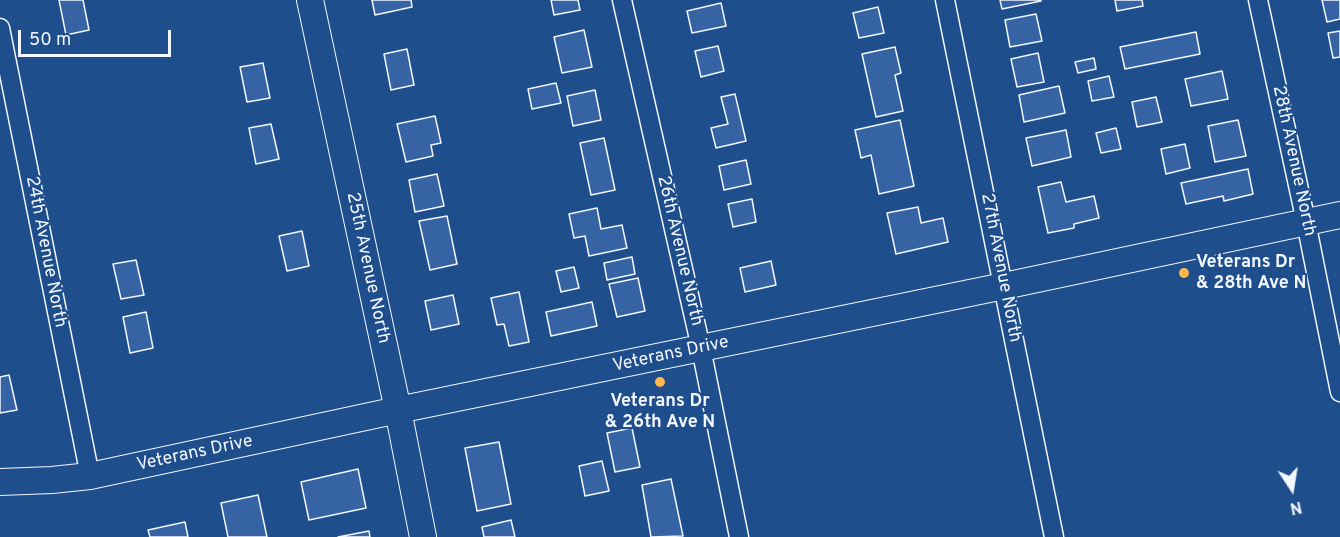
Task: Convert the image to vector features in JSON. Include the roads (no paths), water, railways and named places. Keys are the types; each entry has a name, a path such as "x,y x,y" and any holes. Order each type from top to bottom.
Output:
{"main road":[{"name":"25th Avenue North","path":"310,0 423,537"},
{"name":"Veterans Drive","path":"0,482 90,476 1340,215"}],"street":[{"name":"26th Avenue North","path":"622,0 701,348 739,537"},
{"name":"27th Avenue North","path":"945,0 1054,537"},
{"name":"28th Avenue North","path":"1258,0 1340,392"},
{"name":"24th Avenue North","path":"0,28 90,476"}],"place":[{"name":"Veterans Dr & 28th Ave N","path":"1184,273"},
{"name":"Veterans Dr & 26th Ave N","path":"660,382"}]}
